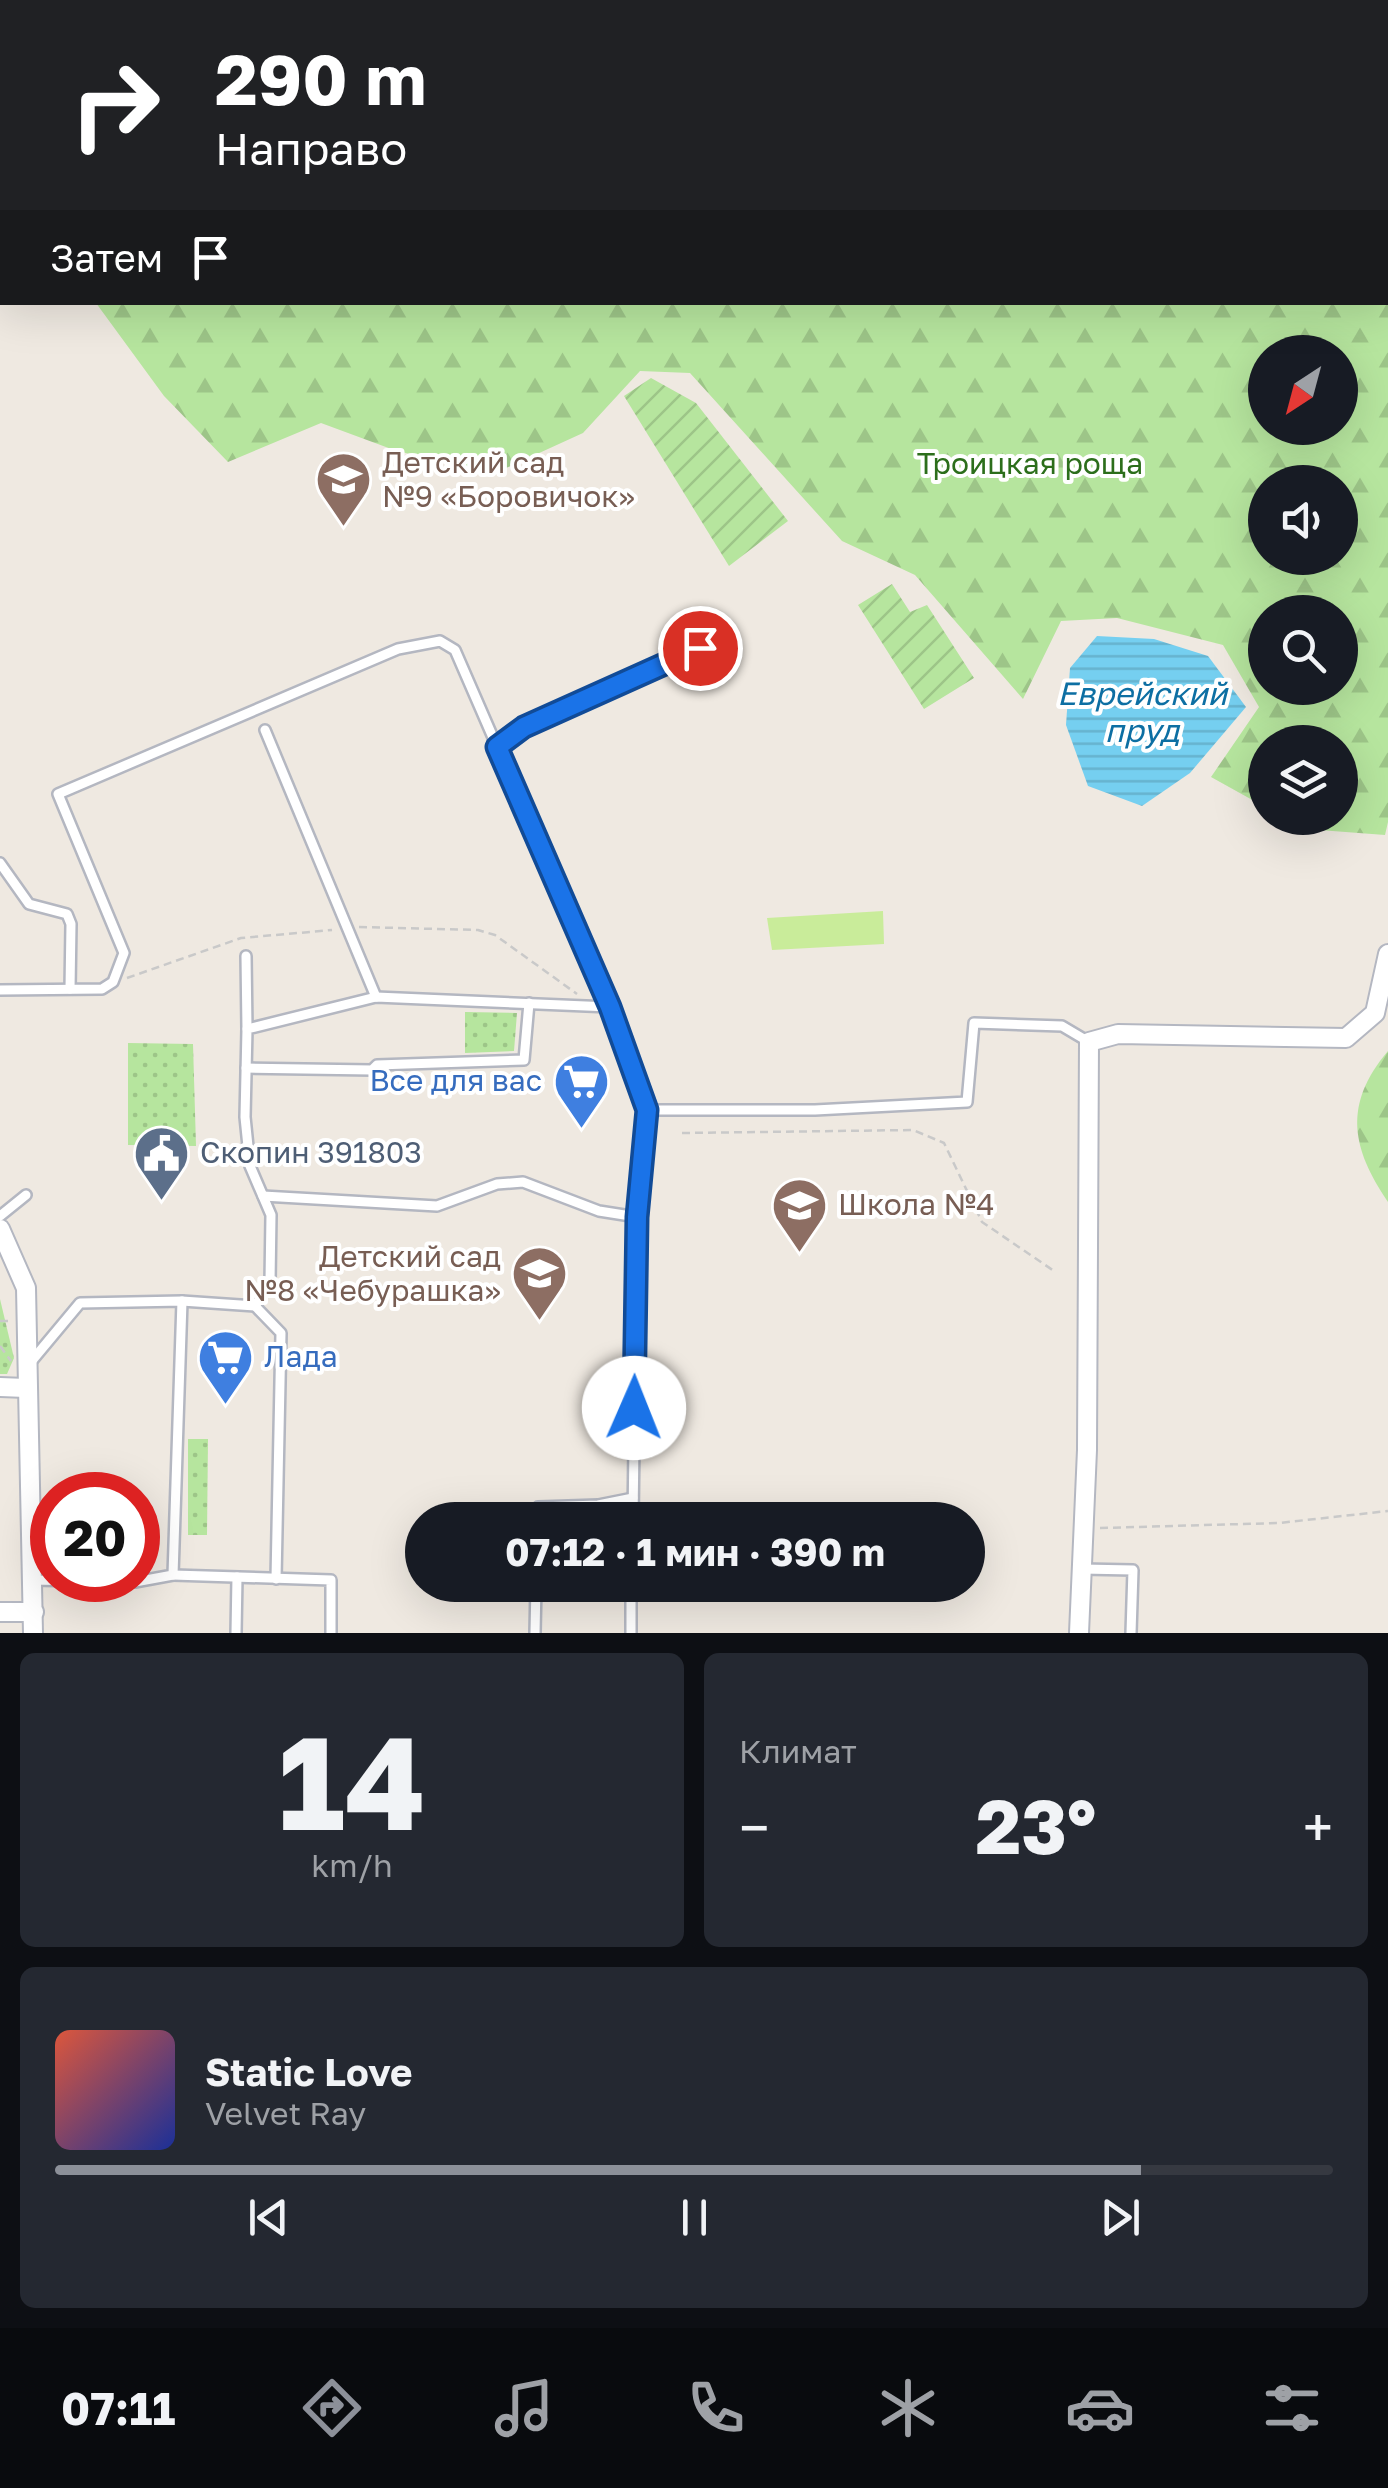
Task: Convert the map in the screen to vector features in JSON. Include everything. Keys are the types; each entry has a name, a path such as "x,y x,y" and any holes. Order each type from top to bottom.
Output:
{"street":[{"path":"1079,1633 1084,1528 1089,1042 1118,1034 1346,1038 1375,1013 1388,954"},
{"path":"0,1229 26,1288 30,1580"},
{"path":"0,1387 26,1378"},
{"path":"33,1602 33,1633"},
{"path":"0,1612 34,1612"}],"lane":[{"path":"0,990 102,989 113,982 124,954 58,794 398,649 440,641 455,650 610,1007 647,1110 637,1217 633,1502"},
{"path":"497,747 524,727 700,648"},
{"path":"265,730 376,996"},
{"path":"0,864 30,904 66,914 72,924 70,989"},
{"path":"246,956 250,1166 271,1215 270,1282 254,1306"},
{"path":"247,1029 376,996 610,1007"},
{"path":"246,1068 372,1070 377,1066 524,1060 529,1003"},
{"path":"647,1110 815,1110 967,1102 974,1023 1062,1026 1089,1042"},
{"path":"263,1196 437,1206 498,1184 523,1182 599,1212 637,1217"},
{"path":"0,1216 26,1195"},
{"path":"174,1575 182,1301"},
{"path":"26,1378 80,1303 182,1301 254,1306 281,1332 276,1578"},
{"path":"613,1502 633,1498"},
{"path":"1082,1569 1133,1570 1131,1633"},
{"path":"160,1577 331,1580 331,1633"},
{"path":"236,1633 237,1577"},
{"path":"535,1633 536,1602"},
{"path":"630,1633 631,1602"}],"path":[{"path":"113,982 242,938 306,936 347,926 478,930 496,935 594,1006"},
{"path":"682,1133 913,1130 933,1136 944,1143 982,1222 1054,1272"},
{"path":"1084,1528 1279,1523 1388,1511"}],"green space":[{"name":"Троицкая роща","path":"97,305 1388,305 1385,835 1358,833 1358,725 1248,725 1248,798 1211,777 1258,705 1358,705 1358,595 1248,595 1248,688 1223,645 1117,618 1061,621 1023,699 915,575 842,541 690,373 640,371 583,433 491,475 394,450 321,423 228,462 164,396"},
{"path":"651,378 696,403 788,521 729,566 624,396"},
{"path":"892,584 910,612 927,605 974,678 924,709 858,605"},
{"path":"883,911 884,944 772,950 767,918"},
{"path":"465,1012 517,1013 514,1051 465,1053"},
{"path":"128,1043 193,1044 196,1146 128,1145"},
{"path":"1388,1051 1388,1202 1366,1163 1357,1126 1364,1089"},
{"path":"0,1299 14,1358 7,1374 0,1374"},
{"path":"188,1439 208,1439 207,1535 188,1535"}],"water":[{"name":"Еврейский пруд","path":"1097,636 1154,639 1208,656 1246,707 1190,773 1142,806 1088,786 1066,725 1070,668"}],"place":[{"name":"Детский сад №9 «Боровичок»","path":"343,529"},
{"name":"Все для вас","path":"581,1130"},
{"name":"Скопин 391803","path":"161,1202"},
{"name":"Школа №4","path":"799,1254"},
{"name":"Детский сад №8 «Чебурашка»","path":"540,1323"},
{"name":"Лада","path":"225,1406"}],"route":[{"path":"634,1408 637,1217 647,1110 610,1007 497,747 524,727 700,648"}]}
